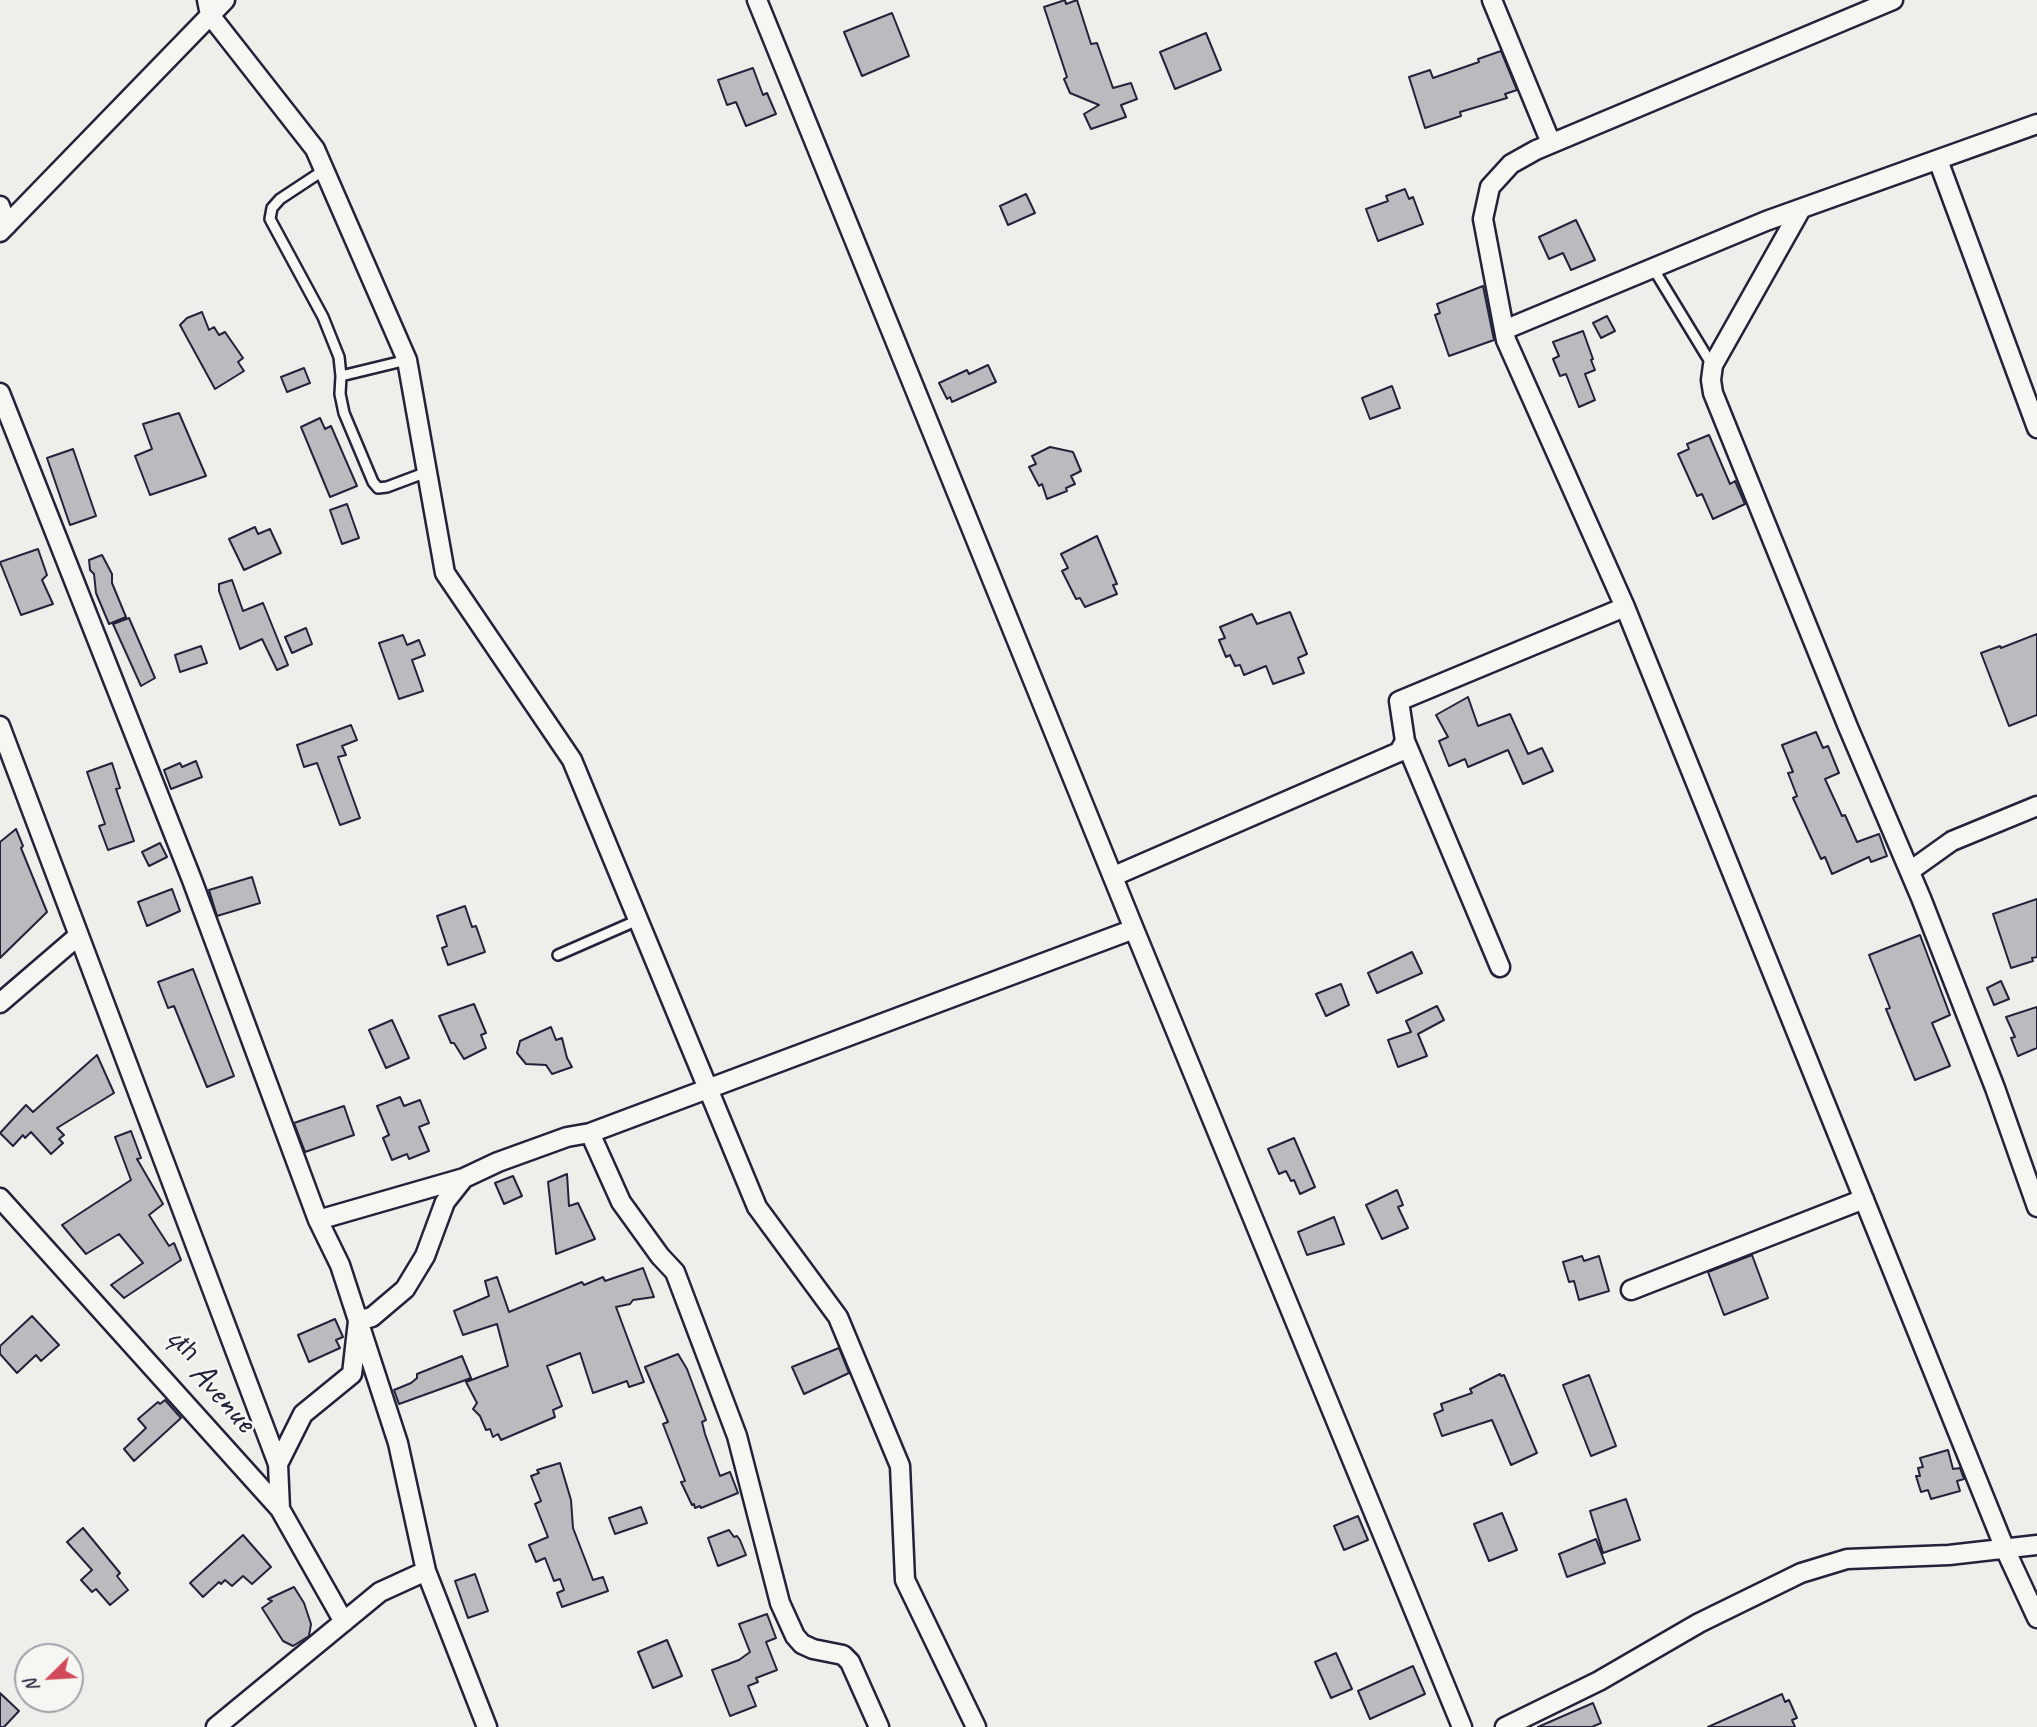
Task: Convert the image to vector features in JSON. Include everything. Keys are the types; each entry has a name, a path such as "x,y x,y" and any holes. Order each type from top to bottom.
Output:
{"street":[{"path":"4,228 208,7 225,0"},
{"path":"757,0 1462,1727"},
{"path":"1492,0 1551,143"},
{"path":"1893,0 1551,143 1511,164 1490,187 1483,219 1506,340 1625,607 2005,1549 2037,1618"},
{"path":"208,7 315,149 407,360 445,573 572,760 757,1207 838,1317 900,1466 905,1580 976,1727"},
{"path":"1504,330 1801,209 2037,124"},
{"path":"1938,160 2037,428"},
{"path":"0,206 4,228"},
{"path":"1801,209 1713,365 1713,393 1848,727 1910,871 1995,1088 2037,1207"},
{"path":"0,393 192,880 318,1220 340,1265 398,1443 426,1571 487,1727"},
{"path":"1500,967 1405,741 1399,701 1625,607"},
{"path":"0,726 278,1464 280,1509"},
{"path":"1114,876 1399,752 1405,741"},
{"path":"1910,871 1952,841 2037,806"},
{"path":"318,1220 464,1178 498,1162 708,1089 1134,929"},
{"path":"0,1003 78,936"},
{"path":"590,1132 621,1202 675,1272 737,1436 780,1603 794,1636 802,1644 843,1655 850,1662 879,1727"},
{"path":"358,1321 372,1317 405,1289 425,1256 445,1202 464,1178"},
{"name":"4ᵗʰ Avenue","path":"0,1198 280,1509 344,1622"},
{"path":"1631,1290 1864,1199"},
{"path":"278,1464 303,1414 352,1374 358,1321"},
{"path":"1505,1727 1599,1681 1699,1623 1801,1573 1847,1559 1949,1555 2037,1545"},
{"path":"216,1727 380,1592 426,1571"}],"lane":[{"path":"324,170 272,208 270,219 323,317 339,356 340,394 344,412 373,482 378,488 387,487 427,472"},
{"path":"1653,268 1713,365"},
{"path":"341,376 407,360"},
{"path":"558,955 638,920"}],"building":[{"path":"1065,0 1066,4 1077,0 1091,44 1097,43 1113,88 1131,83 1137,99 1121,105 1126,117 1091,129 1084,114 1099,105 1070,93 1044,7"},
{"path":"892,13 909,56 862,76 844,32"},
{"path":"1206,33 1221,70 1175,89 1160,52"},
{"path":"1501,51 1517,90 1505,94 1507,98 1460,112 1461,116 1425,128 1409,77 1430,70 1433,78 1479,62 1478,59"},
{"path":"753,68 763,95 767,93 776,114 746,126 736,102 727,105 718,80"},
{"path":"1405,189 1409,199 1413,197 1423,224 1378,241 1366,209 1388,201 1386,196"},
{"path":"1026,194 1035,213 1008,225 1000,206"},
{"path":"1576,220 1595,260 1571,270 1563,253 1549,259 1539,237"},
{"path":"1483,286 1494,340 1449,356 1435,315 1440,313 1437,304"},
{"path":"202,312 209,330 214,327 219,335 225,332 243,358 238,362 244,371 215,389 180,325 187,318"},
{"path":"1607,316 1615,331 1601,338 1593,323"},
{"path":"1583,331 1595,370 1585,374 1595,400 1579,407 1566,374 1560,376 1553,359 1559,356 1553,342"},
{"path":"988,365 996,382 952,402 950,397 947,399 939,383 967,370 969,374"},
{"path":"304,368 310,383 287,392 281,377"},
{"path":"1392,386 1400,408 1370,419 1362,398"},
{"path":"179,413 206,476 150,495 135,456 152,449 143,424"},
{"path":"320,418 325,429 331,426 357,486 330,497 301,427"},
{"path":"1709,435 1730,484 1735,481 1745,504 1713,519 1702,494 1697,496 1678,454 1689,449 1687,444"},
{"path":"1050,447 1073,452 1081,471 1071,476 1075,484 1066,488 1067,491 1047,499 1042,484 1039,486 1029,467 1036,464 1032,456"},
{"path":"73,449 96,516 70,525 47,458"},
{"path":"347,504 359,538 342,544 330,510"},
{"path":"255,527 258,534 270,529 281,553 244,570 229,539"},
{"path":"1097,536 1117,584 1113,585 1117,594 1085,607 1080,598 1076,599 1062,571 1068,568 1061,554"},
{"path":"38,549 47,575 42,580 53,604 21,615 0,562"},
{"path":"102,555 112,574 112,583 126,617 109,624 96,593 94,574 90,570 89,560"},
{"path":"232,580 243,611 263,603 288,665 277,670 262,639 240,649 219,591 219,584"},
{"path":"1290,612 1307,654 1298,658 1304,673 1273,684 1266,666 1244,675 1240,665 1235,666 1230,655 1226,657 1219,640 1225,638 1220,627 1252,614 1257,624"},
{"path":"129,618 155,678 141,686 113,624"},
{"path":"306,628 312,644 292,653 285,637"},
{"path":"2037,634 2037,715 2009,726 1981,653"},
{"path":"403,635 407,645 419,640 425,655 412,660 423,691 399,699 379,643"},
{"path":"201,646 207,663 180,672 175,655"},
{"path":"1468,697 1478,726 1510,714 1528,754 1542,748 1553,771 1523,784 1508,750 1468,767 1465,759 1449,766 1439,741 1448,737 1436,715"},
{"path":"351,725 357,740 342,746 346,755 338,757 360,818 340,825 317,763 304,767 297,745"},
{"path":"1816,732 1823,748 1828,746 1839,773 1825,779 1842,816 1845,815 1857,842 1879,834 1887,856 1871,862 1869,857 1832,874 1825,857 1821,859 1793,798 1797,796 1788,773 1793,772 1782,745"},
{"path":"196,761 202,777 171,789 164,770 180,763 182,767"},
{"path":"112,763 120,788 116,789 134,841 108,850 99,826 105,824 87,772"},
{"path":"16,829 47,912 0,958 0,842"},
{"path":"160,843 167,857 149,866 142,852"},
{"path":"252,877 260,903 217,916 209,890"},
{"path":"172,889 180,911 147,926 138,902"},
{"path":"2037,899 2037,957 2032,958 2033,961 2011,968 1993,914"},
{"path":"465,906 472,927 476,926 485,952 448,965 442,948 447,946 437,916"},
{"path":"1920,935 1950,1015 1932,1023 1950,1066 1915,1080 1886,1009 1890,1008 1869,955"},
{"path":"1412,952 1422,973 1377,993 1368,973"},
{"path":"193,969 234,1076 207,1087 174,1006 168,1008 158,982"},
{"path":"2001,981 2009,999 1994,1005 1987,988"},
{"path":"1341,984 1349,1005 1326,1016 1316,994"},
{"path":"474,1004 486,1033 481,1035 486,1048 464,1059 454,1043 451,1043 439,1016"},
{"path":"1437,1006 1444,1020 1418,1034 1427,1056 1398,1067 1388,1040 1411,1032 1406,1021"},
{"path":"2037,1007 2037,1048 2018,1056 2011,1038 2015,1037 2006,1017"},
{"path":"392,1020 409,1058 386,1068 369,1030"},
{"path":"551,1027 556,1040 562,1038 572,1067 552,1074 546,1065 526,1064 517,1053 520,1041"},
{"path":"97,1055 114,1093 57,1128 64,1135 59,1139 63,1143 51,1154 31,1132 25,1138 23,1135 13,1146 0,1133 26,1105 33,1112"},
{"path":"400,1097 404,1106 420,1100 429,1123 419,1127 429,1151 409,1159 407,1154 392,1160 383,1138 389,1135 377,1106"},
{"path":"344,1106 354,1135 305,1152 294,1123"},
{"path":"131,1131 141,1158 137,1159 163,1204 149,1215 169,1246 174,1243 181,1260 124,1298 111,1285 143,1263 119,1234 86,1254 62,1225 131,1180 115,1137"},
{"path":"1294,1138 1315,1187 1300,1194 1294,1180 1291,1181 1286,1171 1279,1174 1268,1149"},
{"path":"567,1174 569,1206 578,1203 595,1239 556,1254 548,1182"},
{"path":"513,1176 522,1196 504,1204 495,1183"},
{"path":"1397,1190 1403,1205 1398,1207 1408,1228 1382,1239 1366,1205"},
{"path":"1334,1217 1344,1244 1307,1255 1298,1232"},
{"path":"1752,1255 1768,1298 1724,1315 1708,1272"},
{"path":"1582,1256 1584,1261 1599,1256 1609,1291 1579,1300 1574,1281 1569,1282 1563,1262"},
{"path":"643,1268 654,1297 633,1300 630,1304 616,1307 644,1382 629,1387 627,1381 593,1393 580,1353 547,1366 562,1406 553,1410 555,1417 501,1440 498,1434 493,1437 490,1429 486,1430 480,1416 473,1409 477,1403 466,1382 508,1366 497,1324 463,1335 454,1311 489,1296 485,1281 497,1277 509,1312 582,1282 584,1285 603,1277 605,1281"},
{"path":"32,1316 59,1345 41,1361 36,1355 17,1373 0,1354 0,1346"},
{"path":"335,1319 343,1337 336,1340 340,1348 309,1362 298,1335"},
{"path":"839,1348 849,1373 804,1394 792,1367"},
{"path":"678,1354 687,1369 706,1420 702,1422 705,1434 720,1476 730,1472 738,1493 701,1508 692,1505 681,1482 685,1481 663,1424 668,1422 645,1367"},
{"path":"462,1356 471,1378 399,1404 394,1390 411,1383 417,1378 417,1374"},
{"path":"1500,1374 1504,1375 1537,1453 1511,1465 1492,1420 1442,1436 1434,1414 1443,1410 1441,1404 1472,1393 1470,1389"},
{"path":"1589,1375 1616,1446 1591,1456 1563,1385"},
{"path":"165,1400 181,1418 134,1461 124,1449 146,1428 138,1419 158,1402 160,1404"},
{"path":"1948,1450 1953,1469 1960,1468 1964,1479 1957,1481 1960,1491 1931,1499 1928,1490 1921,1492 1916,1476 1920,1476 1918,1468 1923,1467 1920,1458"},
{"path":"560,1463 571,1500 573,1528 593,1580 603,1577 608,1591 562,1607 557,1593 564,1590 560,1579 554,1581 545,1558 536,1562 529,1545 548,1537 535,1504 541,1501 531,1476 539,1473 537,1470"},
{"path":"1626,1499 1640,1540 1603,1553 1590,1511"},
{"path":"641,1507 647,1523 615,1534 609,1518"},
{"path":"1502,1513 1517,1550 1489,1561 1474,1524"},
{"path":"1358,1516 1368,1540 1344,1550 1334,1526"},
{"path":"83,1528 120,1573 117,1576 128,1590 110,1605 96,1589 92,1592 81,1580 92,1570 67,1542"},
{"path":"729,1530 740,1540 746,1555 718,1566 708,1538"},
{"path":"243,1535 271,1567 252,1584 243,1576 232,1586 225,1580 203,1597 190,1583"},
{"path":"1596,1539 1605,1563 1567,1577 1559,1554"},
{"path":"475,1574 488,1611 468,1618 455,1581"},
{"path":"294,1587 304,1603 311,1624 309,1636 293,1646 283,1641 262,1608 272,1601 268,1599"},
{"path":"767,1614 776,1638 766,1642 777,1670 756,1678 758,1682 748,1686 756,1706 730,1716 712,1670 739,1660 750,1652 739,1624"},
{"path":"667,1640 682,1676 653,1688 638,1652"},
{"path":"1336,1653 1352,1689 1331,1698 1315,1662"},
{"path":"1413,1666 1425,1694 1370,1719 1358,1691"},
{"path":"0,1693 14,1706 14,1713 17,1713 4,1727 0,1727"},
{"path":"1782,1694 1785,1702 1789,1700 1797,1718 1792,1720 1795,1727 1708,1727"},
{"path":"1593,1703 1601,1723 1592,1727 1538,1727"}]}
